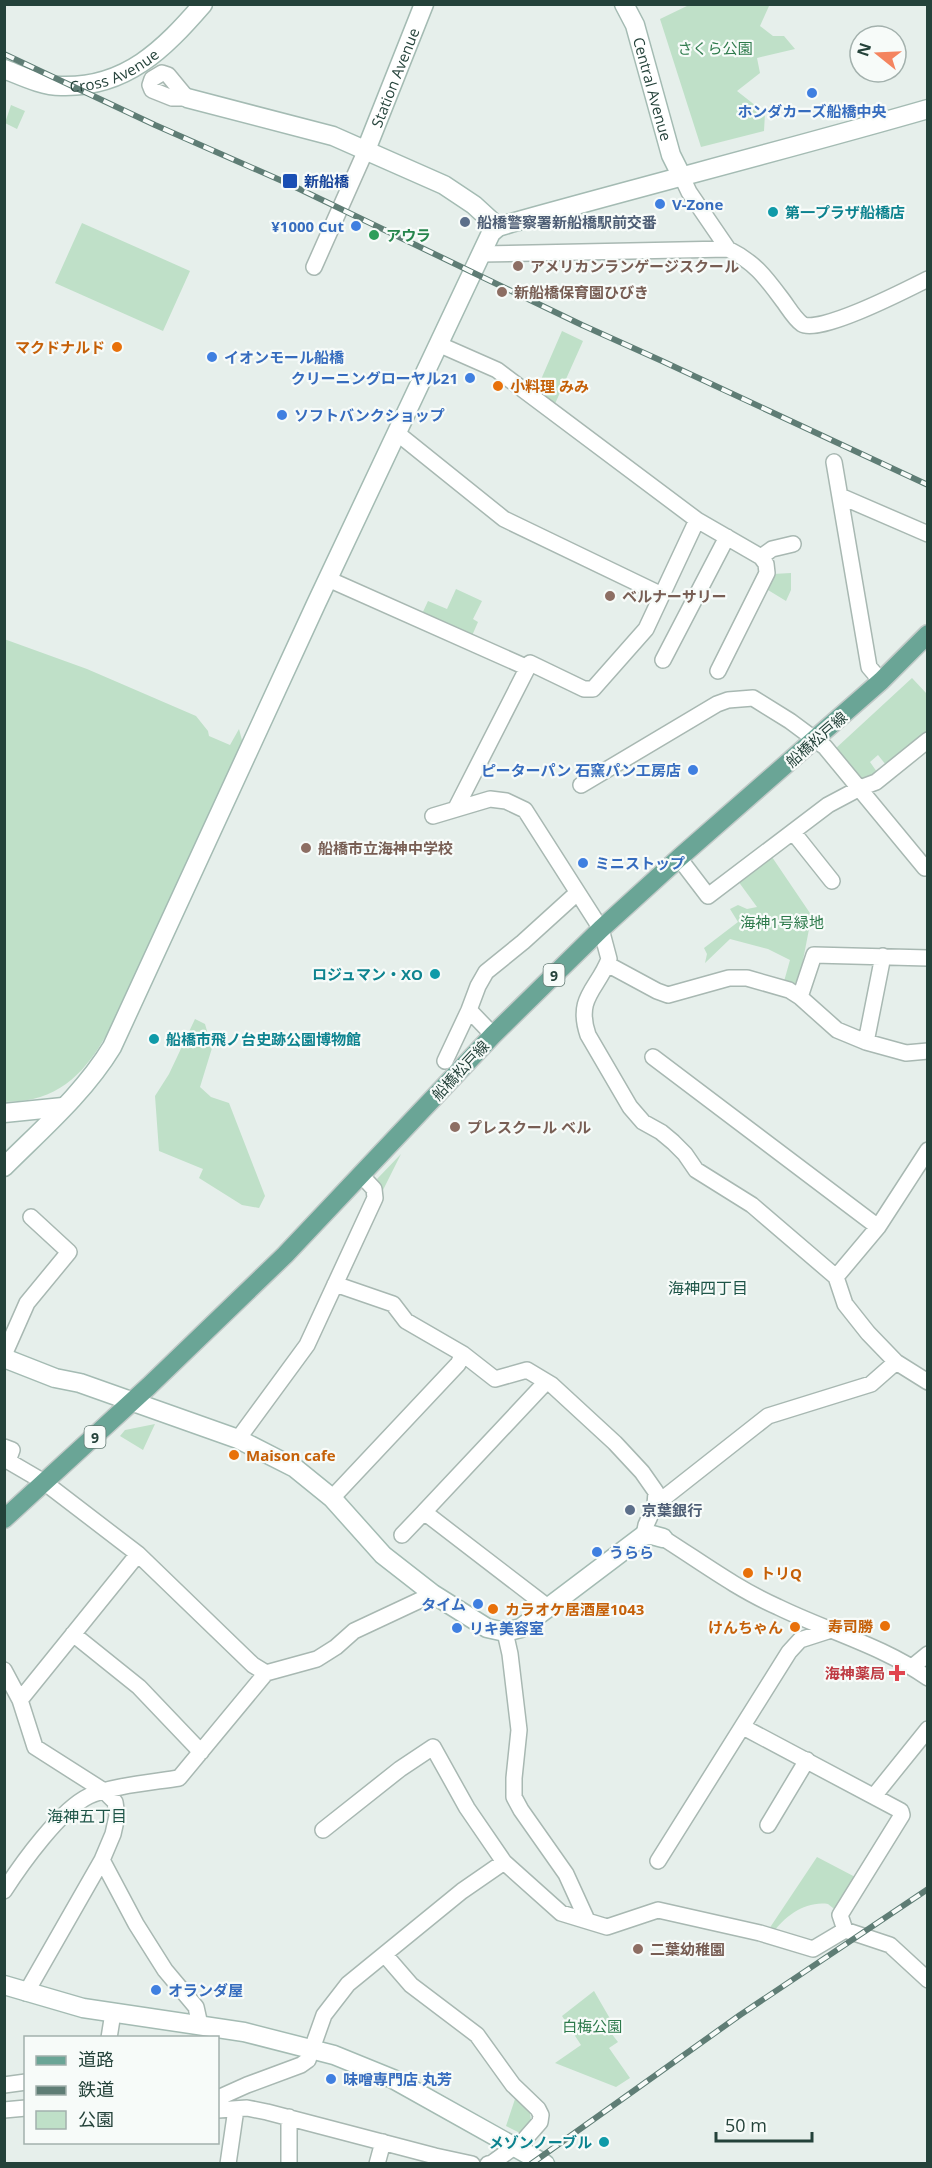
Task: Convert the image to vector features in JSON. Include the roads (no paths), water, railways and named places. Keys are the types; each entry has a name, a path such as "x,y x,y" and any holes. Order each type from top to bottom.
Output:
{"main road":[{"name":"船橋松戸線","path":"4,1519 134,1401 285,1255 493,1035 601,929 881,681 927,634"}],"street":[{"name":"Cross Avenue","path":"4,69 46,84 62,87 111,80 137,67 152,56 203,4"},
{"name":"Station Avenue","path":"366,150 424,4"},
{"name":"Central Avenue","path":"624,4 635,25 671,155 681,175"},
{"path":"187,98 333,136 424,175 460,194 498,227"},
{"path":"4,1167 96,1072 112,1047 491,233 498,227 927,109"},
{"path":"314,267 366,150"},
{"path":"681,175 689,192 728,249 757,267 803,325 818,325 845,317 927,279"},
{"path":"481,254 728,249"},
{"path":"438,344 497,370 697,520 761,557 766,564 767,573 718,671"},
{"path":"397,433 504,519 662,595"},
{"path":"834,462 869,667 881,681"},
{"path":"840,496 927,534"},
{"path":"456,808 530,663 584,689 593,688 646,630 697,520"},
{"path":"663,660 727,537"},
{"path":"761,557 772,549 794,544"},
{"path":"328,579 528,668"},
{"path":"581,785 717,704 728,700 753,698 825,747 925,868 927,866"},
{"path":"679,858 708,896 828,805 876,782 927,740"},
{"path":"433,816 490,799 506,801 525,810 601,929 609,959 587,995 584,1023 588,1035 630,1107 644,1122 673,1142 696,1170 752,1205 836,1277 845,1305 896,1362 927,1382"},
{"path":"793,832 832,881"},
{"path":"445,1061 486,972 578,894"},
{"path":"800,997 814,955 927,958"},
{"path":"866,1042 883,956"},
{"path":"607,964 668,995 729,978 747,978 789,990 837,1030 866,1042 906,1053 927,1051"},
{"path":"469,1010 493,1035"},
{"path":"653,1057 878,1227"},
{"path":"4,1113 63,1107"},
{"path":"836,1277 878,1227 927,1150"},
{"path":"238,1439 307,1346 375,1198 374,1189 361,1175"},
{"path":"32,1217 69,1252 27,1303 4,1357 55,1378 80,1383 238,1439 295,1468 332,1498 383,1555 433,1594 480,1624 505,1632 521,1628 644,1535 652,1535 663,1538 748,1592 912,1667 927,1678"},
{"path":"335,1284 393,1304 406,1321 463,1354 495,1379 526,1370 546,1382 615,1443 642,1472 656,1492 656,1505"},
{"path":"332,1498 458,1364 463,1354"},
{"path":"644,1535 646,1525 656,1505 768,1416 871,1384 896,1362"},
{"path":"402,1535 546,1382"},
{"path":"4,1447 12,1450 8,1461 44,1482 138,1554 253,1665 266,1673"},
{"path":"424,1512 549,1608"},
{"path":"20,1700 138,1554"},
{"path":"7,1880 78,1802 104,1791 179,1778 266,1673 317,1659 336,1647 354,1630 433,1594"},
{"path":"658,1861 789,1652 800,1640 831,1630"},
{"path":"505,1632 510,1654 519,1730 514,1797 566,1874 587,1920"},
{"path":"73,1634 139,1687 201,1752"},
{"path":"912,1667 927,1654"},
{"path":"4,1670 20,1700 35,1747 104,1791 115,1802 117,1816 113,1834 102,1860 26,1993"},
{"path":"743,1727 899,1809 902,1815 840,1915 845,1930"},
{"path":"874,1796 927,1730"},
{"path":"323,1830 400,1769 433,1747 467,1808 504,1862 561,1913 607,1927 658,1910 760,1933 813,1949 845,1930 890,1945 927,1980"},
{"path":"768,1825 807,1761"},
{"path":"102,1860 142,1934 165,1970 196,2007 200,2025"},
{"path":"219,2098 301,2065 308,2060 324,2015 348,1984 462,1891 504,1862"},
{"path":"385,1955 411,1985 477,2035 513,2085 538,2109 541,2115 540,2122 515,2147 492,2163 488,2163"},
{"path":"4,1985 83,2008 244,2032 334,2055 393,2079 544,2163"},
{"path":"109,2036 112,2013"},
{"path":"4,2085 24,2082"},
{"path":"4,2110 24,2108"},
{"path":"219,2110 247,2108 289,2116 435,2156 472,2163"},
{"path":"228,2163 236,2109"},
{"path":"289,2116 289,2163"},
{"path":"377,2163 383,2142"}],"railway":[{"path":"4,54 155,125 289,184 582,325 928,485"},
{"path":"531,2164 740,2015 928,1889"}],"place":[{"name":"ホンダカーズ船橋中央","path":"812,93"},
{"name":"新船橋","path":"290,181"},
{"name":"V-Zone","path":"660,204"},
{"name":"第一プラザ船橋店","path":"773,212"},
{"name":"船橋警察署新船橋駅前交番","path":"465,222"},
{"name":"¥1000 Cut","path":"356,226"},
{"name":"アウラ","path":"374,235"},
{"name":"アメリカンランゲージスクール","path":"518,266"},
{"name":"新船橋保育園ひびき","path":"502,292"},
{"name":"マクドナルド","path":"117,347"},
{"name":"イオンモール船橋","path":"212,357"},
{"name":"クリーニングローヤル21","path":"470,378"},
{"name":"小料理 みみ","path":"498,386"},
{"name":"ソフトバンクショップ","path":"282,415"},
{"name":"ベルナーサリー","path":"610,596"},
{"name":"ピーターパン 石窯パン工房店","path":"693,770"},
{"name":"船橋市立海神中学校","path":"306,848"},
{"name":"ミニストップ","path":"583,863"},
{"name":"ロジュマン・XO","path":"435,974"},
{"name":"船橋市飛ノ台史跡公園博物館","path":"154,1039"},
{"name":"プレスクール ベル","path":"455,1127"},
{"name":"Maison cafe","path":"234,1455"},
{"name":"京葉銀行","path":"630,1510"},
{"name":"うらら","path":"597,1552"},
{"name":"トリQ","path":"748,1573"},
{"name":"タイム","path":"478,1604"},
{"name":"カラオケ居酒屋1043","path":"493,1609"},
{"name":"寿司勝","path":"885,1626"},
{"name":"けんちゃん","path":"795,1627"},
{"name":"リキ美容室","path":"457,1628"},
{"name":"海神薬局","path":"897,1673"},
{"name":"二葉幼稚園","path":"638,1949"},
{"name":"オランダ屋","path":"156,1990"},
{"name":"味噌専門店 丸芳","path":"331,2079"},
{"name":"メゾンノーブル","path":"604,2142"}],"district":[{"name":"海神四丁目","path":"708,1288"},
{"name":"海神五丁目","path":"87,1816"}],"park label":[{"name":"さくら公園","path":"715,48"},
{"name":"海神1号緑地","path":"782,922"},
{"name":"白梅公園","path":"592,2026"}]}
